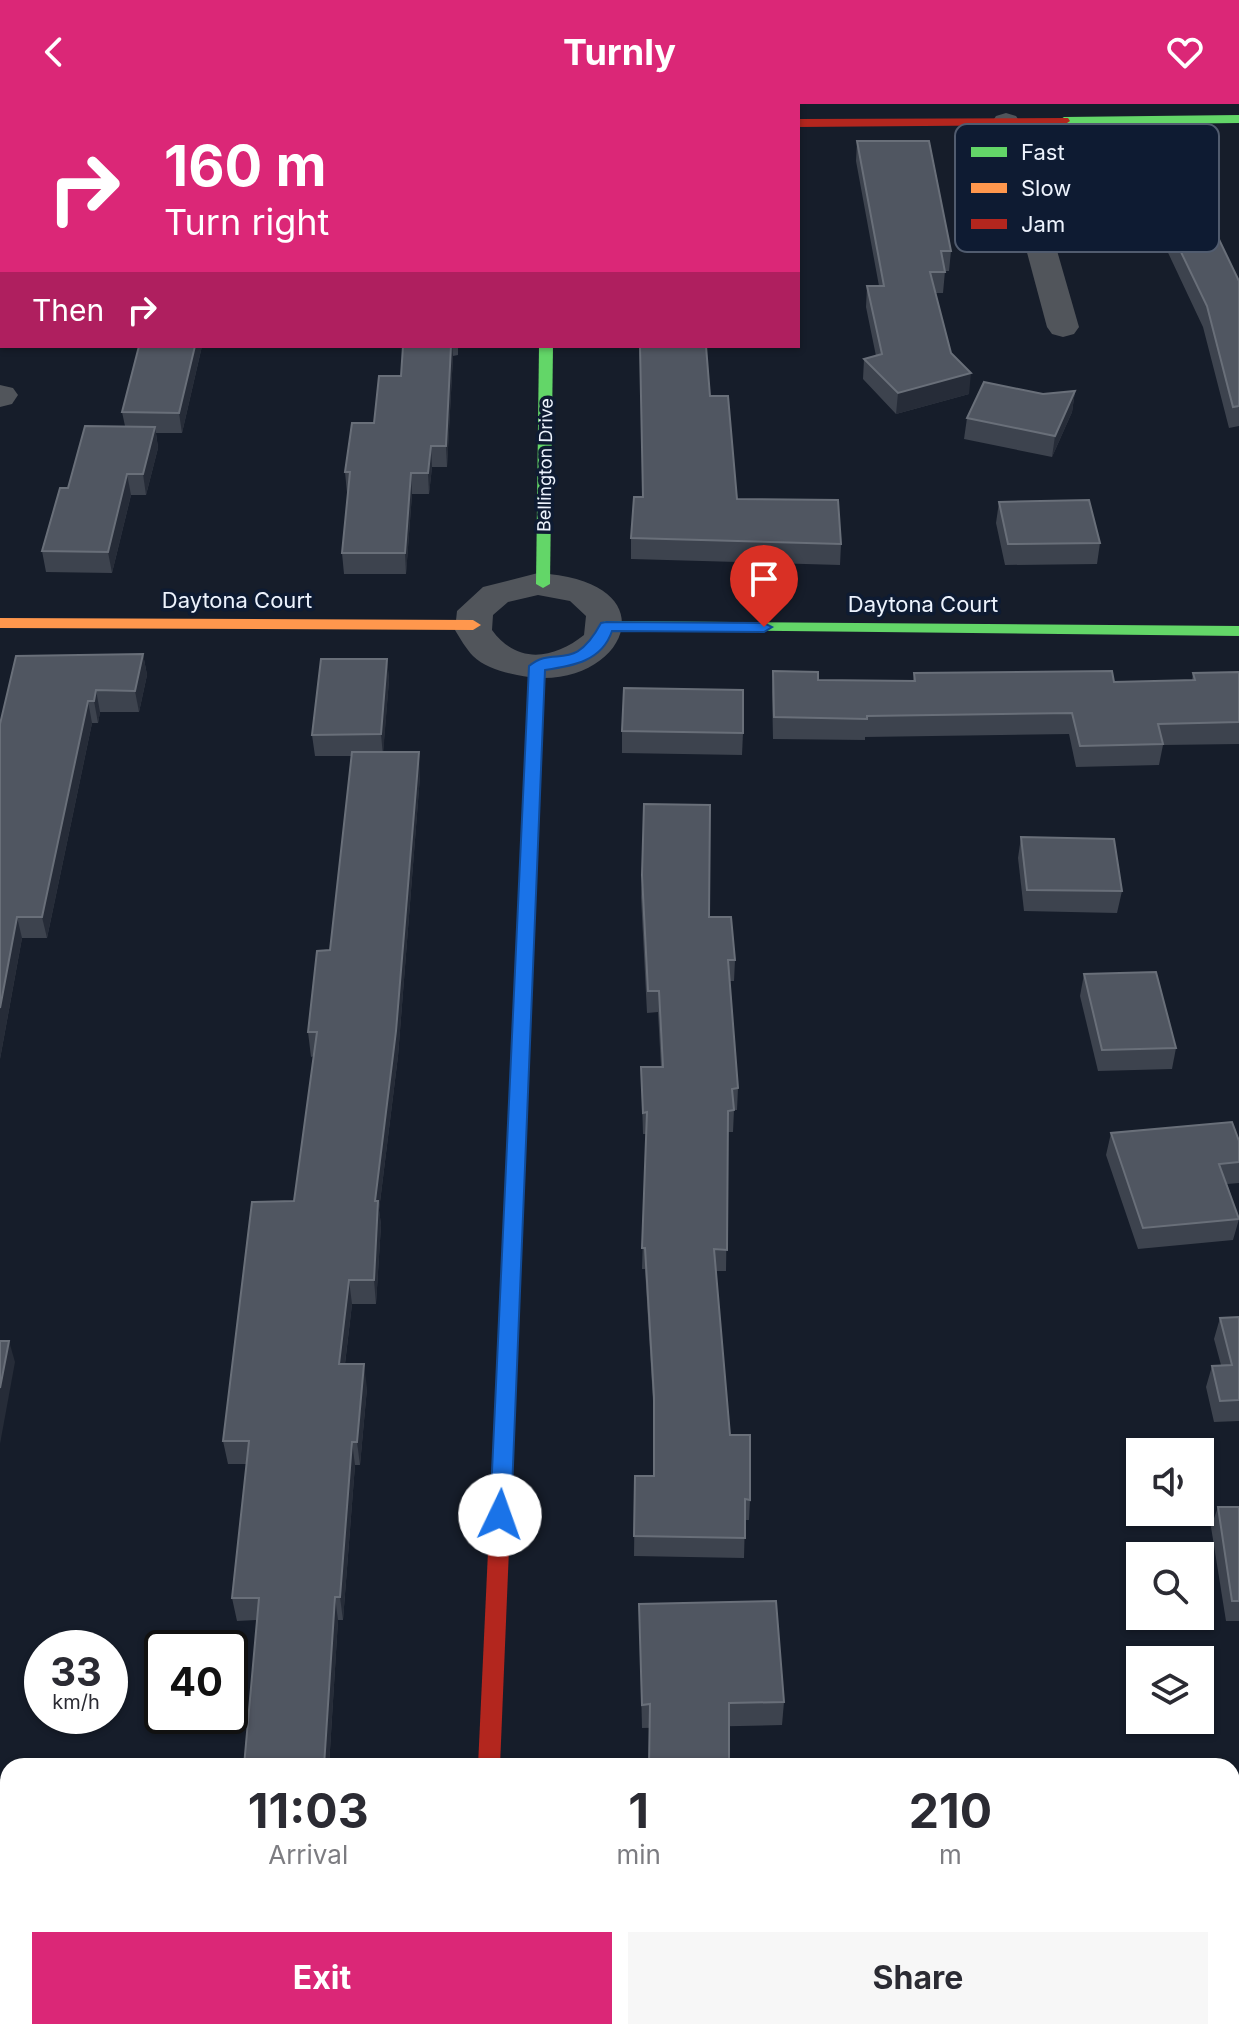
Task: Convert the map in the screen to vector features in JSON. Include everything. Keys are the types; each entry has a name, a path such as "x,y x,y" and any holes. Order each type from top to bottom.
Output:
{"street":[{"path":"800,123 1239,119"},
{"path":"1042,252 1063,327"},
{"name":"Bellington Drive","path":"543,584 546,348"},
{"path":"543,584 578,591 594,601 604,613 606,626 602,640 573,661 537,666 508,662 490,654 478,643 473,625 482,604 497,594 517,587 543,584"},
{"name":"Daytona Court","path":"0,623 473,625"},
{"name":"Daytona Court","path":"606,626 1239,631"},
{"path":"489,1758 537,666"}],"building":[{"path":"857,141 929,141 951,251 941,251 945,272 930,272 951,353 971,373 898,393 864,359 882,354 867,286 884,286"},
{"path":"1219,239 1239,281 1239,406 1233,407 1207,306 1181,252 1219,252"},
{"path":"138,348 195,348 179,413 122,412"},
{"path":"403,348 451,348 446,446 431,446 428,473 411,473 405,553 342,553 350,472 345,472 352,423 374,423 379,376 401,376"},
{"path":"640,348 706,348 710,396 728,396 737,499 838,500 841,544 631,538 634,497 643,497"},
{"path":"984,382 1043,394 1075,391 1055,436 967,418"},
{"path":"85,426 155,427 143,474 127,474 108,552 42,551 60,488 68,488"},
{"path":"1089,500 1100,543 1008,544 999,502"},
{"path":"143,654 135,691 96,690 94,701 88,701 42,917 17,917 0,1008 0,724 16,656"},
{"path":"321,659 387,659 381,734 312,735"},
{"path":"773,671 818,672 818,680 915,681 914,673 1112,671 1114,682 1195,680 1193,673 1239,672 1239,722 1158,724 1163,744 1080,746 1072,713 867,716 867,719 774,717"},
{"path":"624,688 743,690 743,733 622,731"},
{"path":"352,752 419,752 396,1031 375,1201 378,1201 374,1280 349,1280 339,1364 364,1364 357,1442 352,1442 340,1597 335,1597 325,1758 245,1758 259,1598 232,1598 249,1441 223,1441 252,1202 294,1201 317,1032 308,1032 317,951 330,950"},
{"path":"644,804 710,805 709,917 731,917 735,960 728,960 738,1088 732,1089 734,1110 728,1111 727,1250 714,1249 730,1435 750,1435 750,1500 745,1499 745,1538 634,1536 635,1476 654,1476 654,1397 645,1248 642,1248 647,1112 643,1113 641,1067 663,1067 659,991 648,991 642,875"},
{"path":"1021,837 1114,839 1122,891 1027,890"},
{"path":"1156,972 1176,1048 1102,1050 1084,974"},
{"path":"1232,1122 1239,1141 1239,1162 1219,1164 1239,1219 1143,1228 1111,1133"},
{"path":"1239,1317 1239,1400 1220,1401 1212,1366 1232,1365 1220,1318"},
{"path":"0,1341 9,1341 0,1388"},
{"path":"1218,1507 1239,1507 1239,1601 1232,1601"},
{"path":"776,1601 784,1702 729,1703 729,1758 649,1758 650,1704 642,1705 639,1604"}],"traffic: fast":[{"path":"1064,121 1239,119"},
{"path":"543,584 546,348"},
{"path":"606,626 1239,631"},
{"path":"528,871 537,666"}],"traffic: slow":[{"path":"0,623 473,625"},
{"path":"506,1380 528,871"}],"traffic: jam":[{"path":"800,123 1064,121"},
{"path":"489,1758 506,1380"}],"route":[{"path":"500,1515 537,666 573,661 602,640 606,626 764,627"}]}
